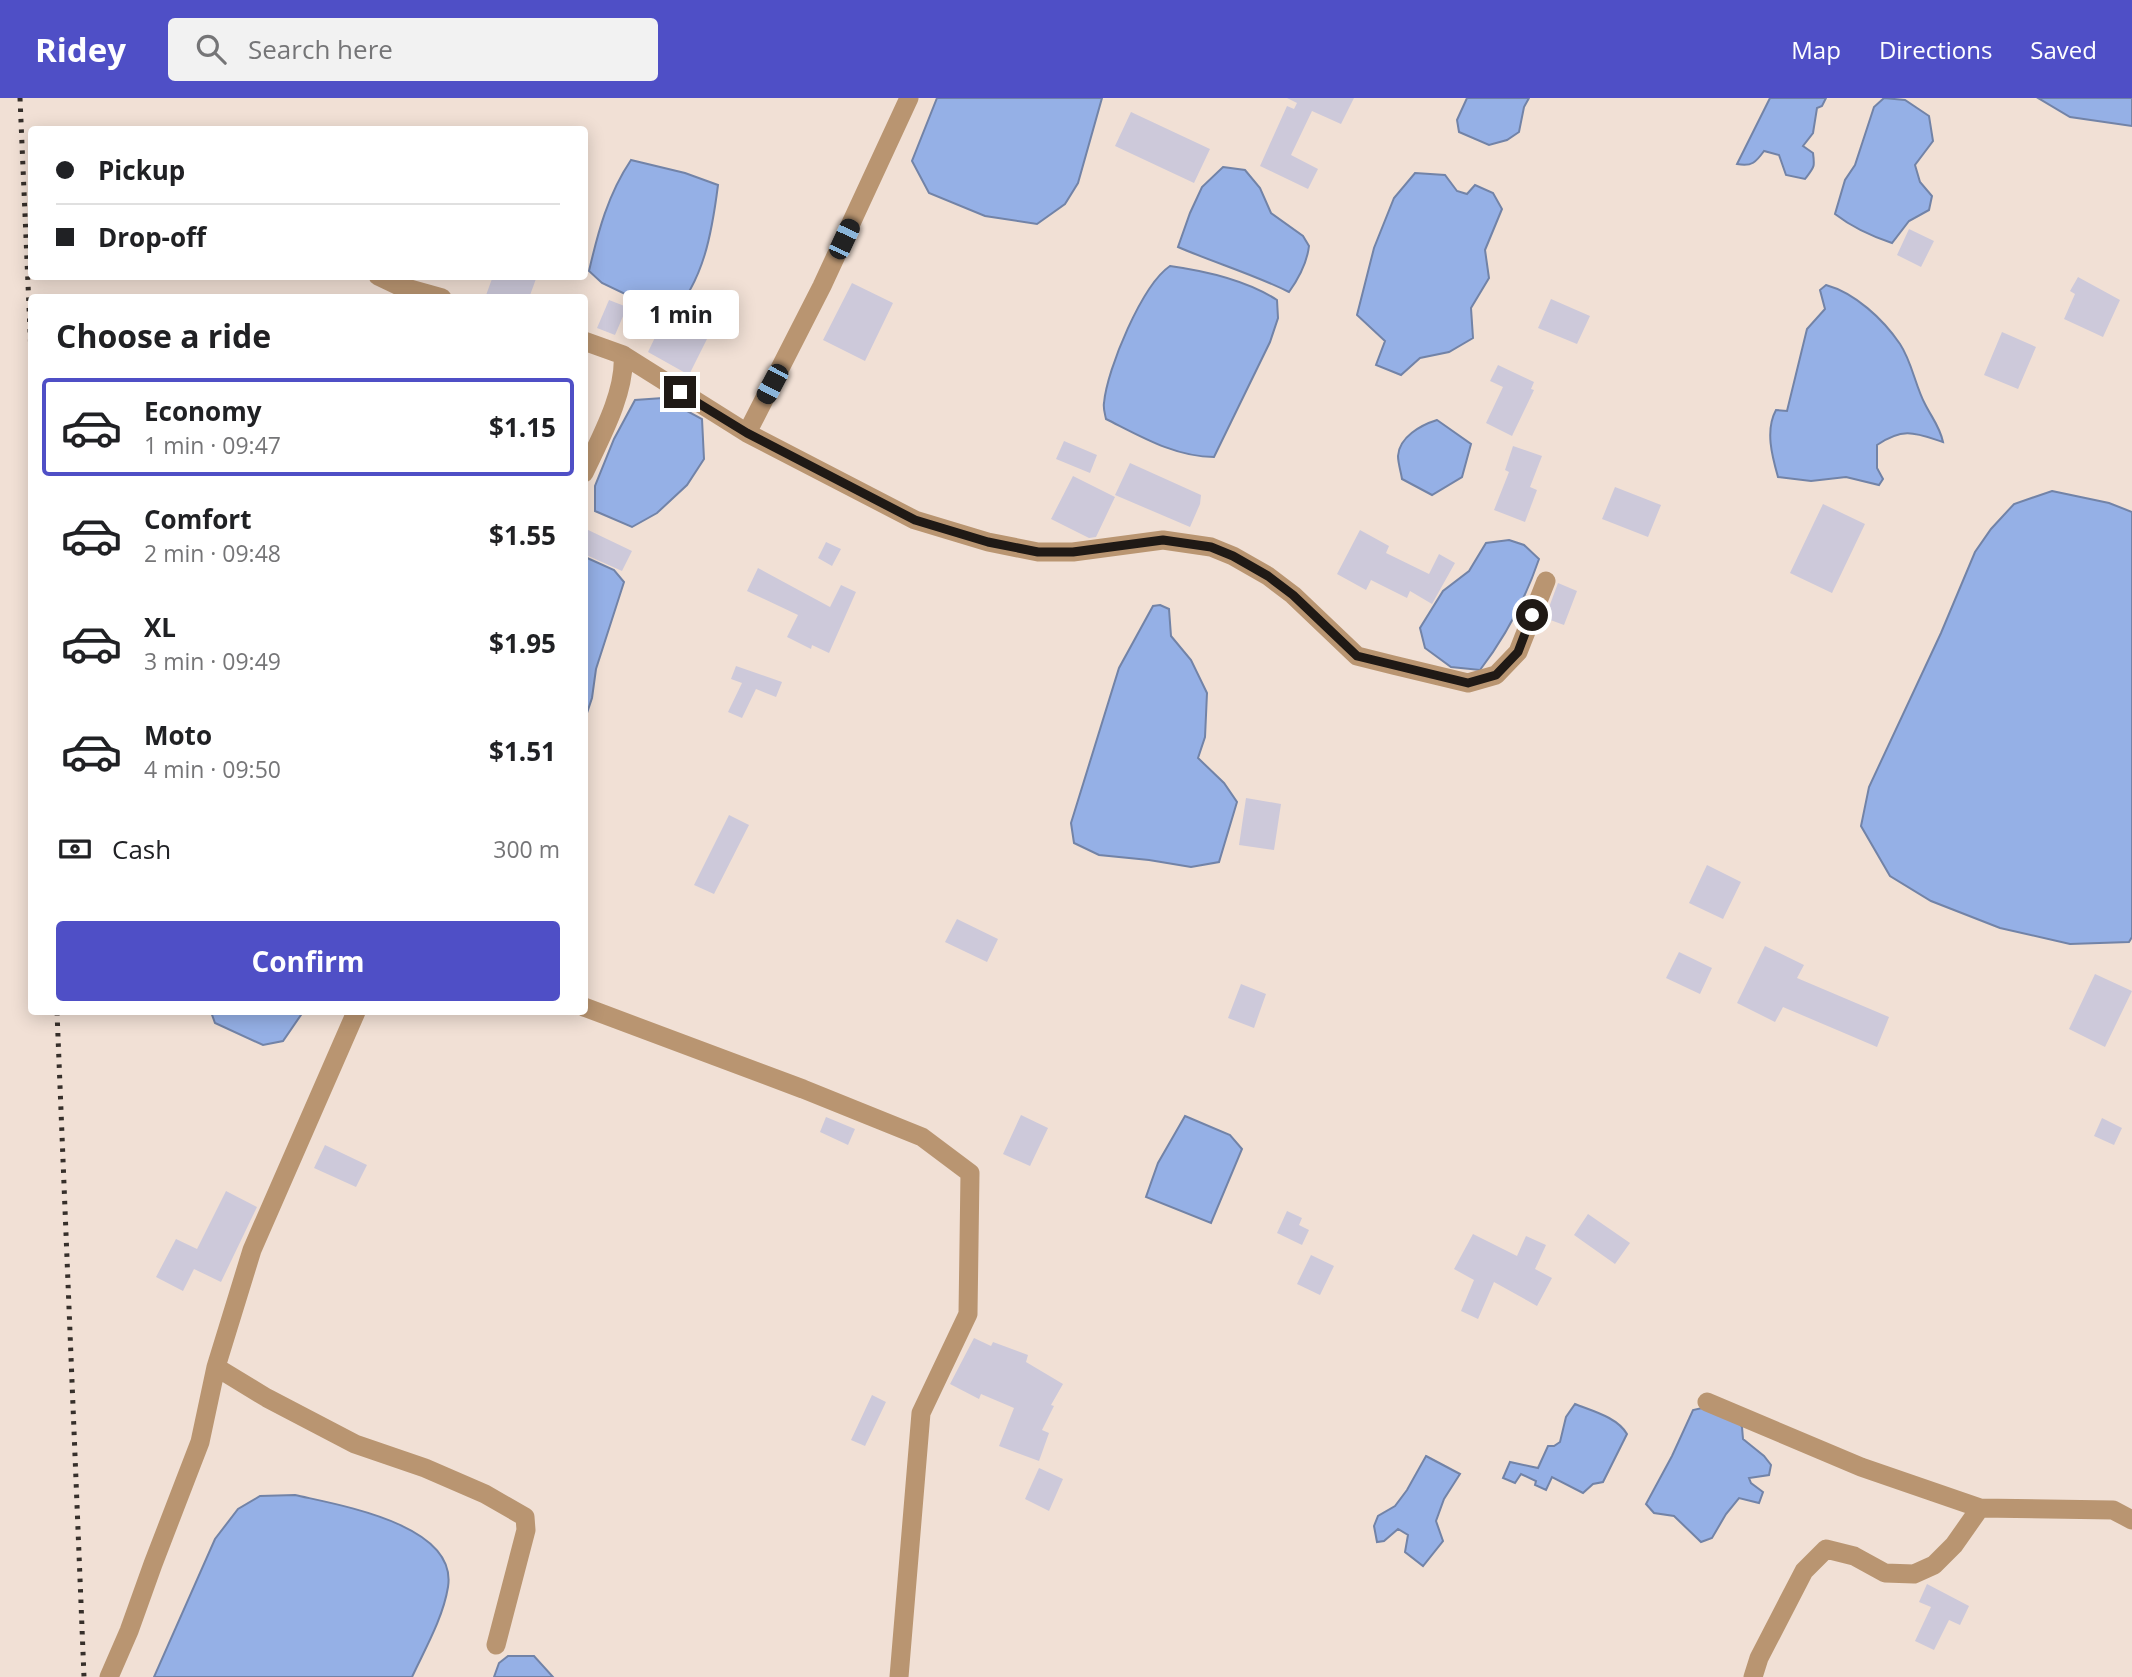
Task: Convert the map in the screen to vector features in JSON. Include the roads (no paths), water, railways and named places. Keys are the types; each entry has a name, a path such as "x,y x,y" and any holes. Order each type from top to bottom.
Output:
{"street":[{"path":"747,433 822,286 909,98"},
{"path":"386,280 428,294"},
{"path":"588,342 623,355 747,433 915,520 988,542 1038,552 1073,552 1163,540 1211,547 1268,576 1293,595 1357,656 1468,683 1496,675 1518,652 1546,581"},
{"path":"588,464 607,424 624,369 623,355"},
{"path":"588,1008 922,1137 970,1173 968,1314 921,1413 899,1677"},
{"path":"109,1677 200,1443 216,1367 253,1250 355,1015"},
{"path":"216,1367 267,1398 355,1444 425,1468 485,1494 525,1517 526,1530 496,1646"},
{"path":"1707,1402 1861,1467 1980,1508 2113,1510 2132,1520"},
{"path":"1753,1677 1759,1658 1804,1570 1826,1549 1854,1556 1885,1573 1914,1574 1934,1565 1954,1545 1980,1508"}],"water":[{"path":"937,98 1102,98 1078,183 1065,204 1037,224 985,216 929,193 912,161"},
{"path":"1467,98 1529,98 1524,107 1519,132 1507,140 1489,145 1459,132 1457,120"},
{"path":"1770,98 1826,98 1822,106 1817,108 1813,133 1803,146 1813,153 1814,162 1805,179 1786,175 1779,155 1764,151 1753,163 1737,164"},
{"path":"1884,98 1905,100 1929,116 1933,141 1915,165 1920,182 1932,196 1929,210 1909,221 1892,243 1862,231 1835,214 1845,180 1855,165 1874,107"},
{"path":"2038,98 2132,98 2132,126 2070,117"},
{"path":"631,160 685,173 718,185 713,220 699,272 671,316 602,283 589,271 610,200"},
{"path":"1223,167 1245,170 1260,188 1271,213 1303,236 1309,246 1302,270 1289,292 1178,247 1202,187"},
{"path":"1415,173 1445,175 1457,191 1467,194 1475,185 1493,193 1502,209 1485,250 1489,278 1471,308 1473,338 1449,352 1420,358 1401,375 1376,365 1385,341 1357,315 1374,248 1394,198"},
{"path":"1170,266 1225,277 1277,300 1278,318 1270,342 1214,457 1172,449 1106,419 1104,405 1107,388 1119,350 1148,291"},
{"path":"1826,285 1858,301 1877,316 1893,335 1904,351 1922,397 1942,437 1943,442 1910,433 1886,439 1877,445 1877,468 1883,479 1879,485 1846,477 1811,481 1778,477 1771,443 1773,418 1776,410 1787,411 1807,329 1825,309 1820,290"},
{"path":"663,398 702,419 704,459 687,485 657,513 632,527 595,511 595,486 614,439 635,400"},
{"path":"1437,420 1471,444 1462,477 1432,495 1402,479 1398,456 1402,443 1407,438 1424,425"},
{"path":"2052,491 2109,503 2132,512 2132,937 2129,942 2070,944 2000,928 1931,901 1890,876 1861,826 1869,787 1941,633 1975,552 2014,504"},
{"path":"1509,540 1524,545 1539,559 1528,589 1506,631 1480,670 1451,667 1425,648 1420,628 1443,591 1469,571 1486,543"},
{"path":"588,558 614,570 624,582 596,669 588,710"},
{"path":"1160,605 1169,609 1171,636 1191,660 1207,693 1205,737 1198,758 1224,783 1237,802 1219,862 1191,867 1099,855 1074,843 1071,823 1119,668 1153,606"},
{"path":"212,1015 301,1015 283,1041 263,1045 215,1023"},
{"path":"1185,1116 1230,1135 1242,1149 1211,1223 1146,1197 1158,1163"},
{"path":"1575,1404 1611,1419 1627,1434 1603,1482 1593,1484 1583,1493 1552,1477 1546,1490 1535,1485 1536,1481 1521,1474 1515,1483 1503,1478 1510,1462 1538,1468 1548,1446 1560,1442 1566,1417"},
{"path":"1702,1408 1737,1418 1742,1427 1743,1439 1771,1465 1769,1475 1749,1478 1751,1483 1763,1492 1759,1503 1739,1498 1712,1538 1701,1542 1674,1516 1654,1513 1646,1504 1693,1410"},
{"path":"1426,1456 1460,1474 1444,1499 1436,1521 1443,1541 1423,1566 1405,1552 1408,1535 1398,1529 1384,1541 1377,1542 1374,1526 1378,1516 1395,1506 1407,1490"},
{"path":"295,1495 391,1521 415,1533 434,1547 446,1565 448,1587 442,1610 412,1677 154,1677 215,1539 238,1509 260,1496"},
{"path":"508,1656 534,1656 553,1677 494,1677 499,1663"}],"railway":[{"path":"20,98 28,294"},
{"path":"57,1015 84,1677"}]}
